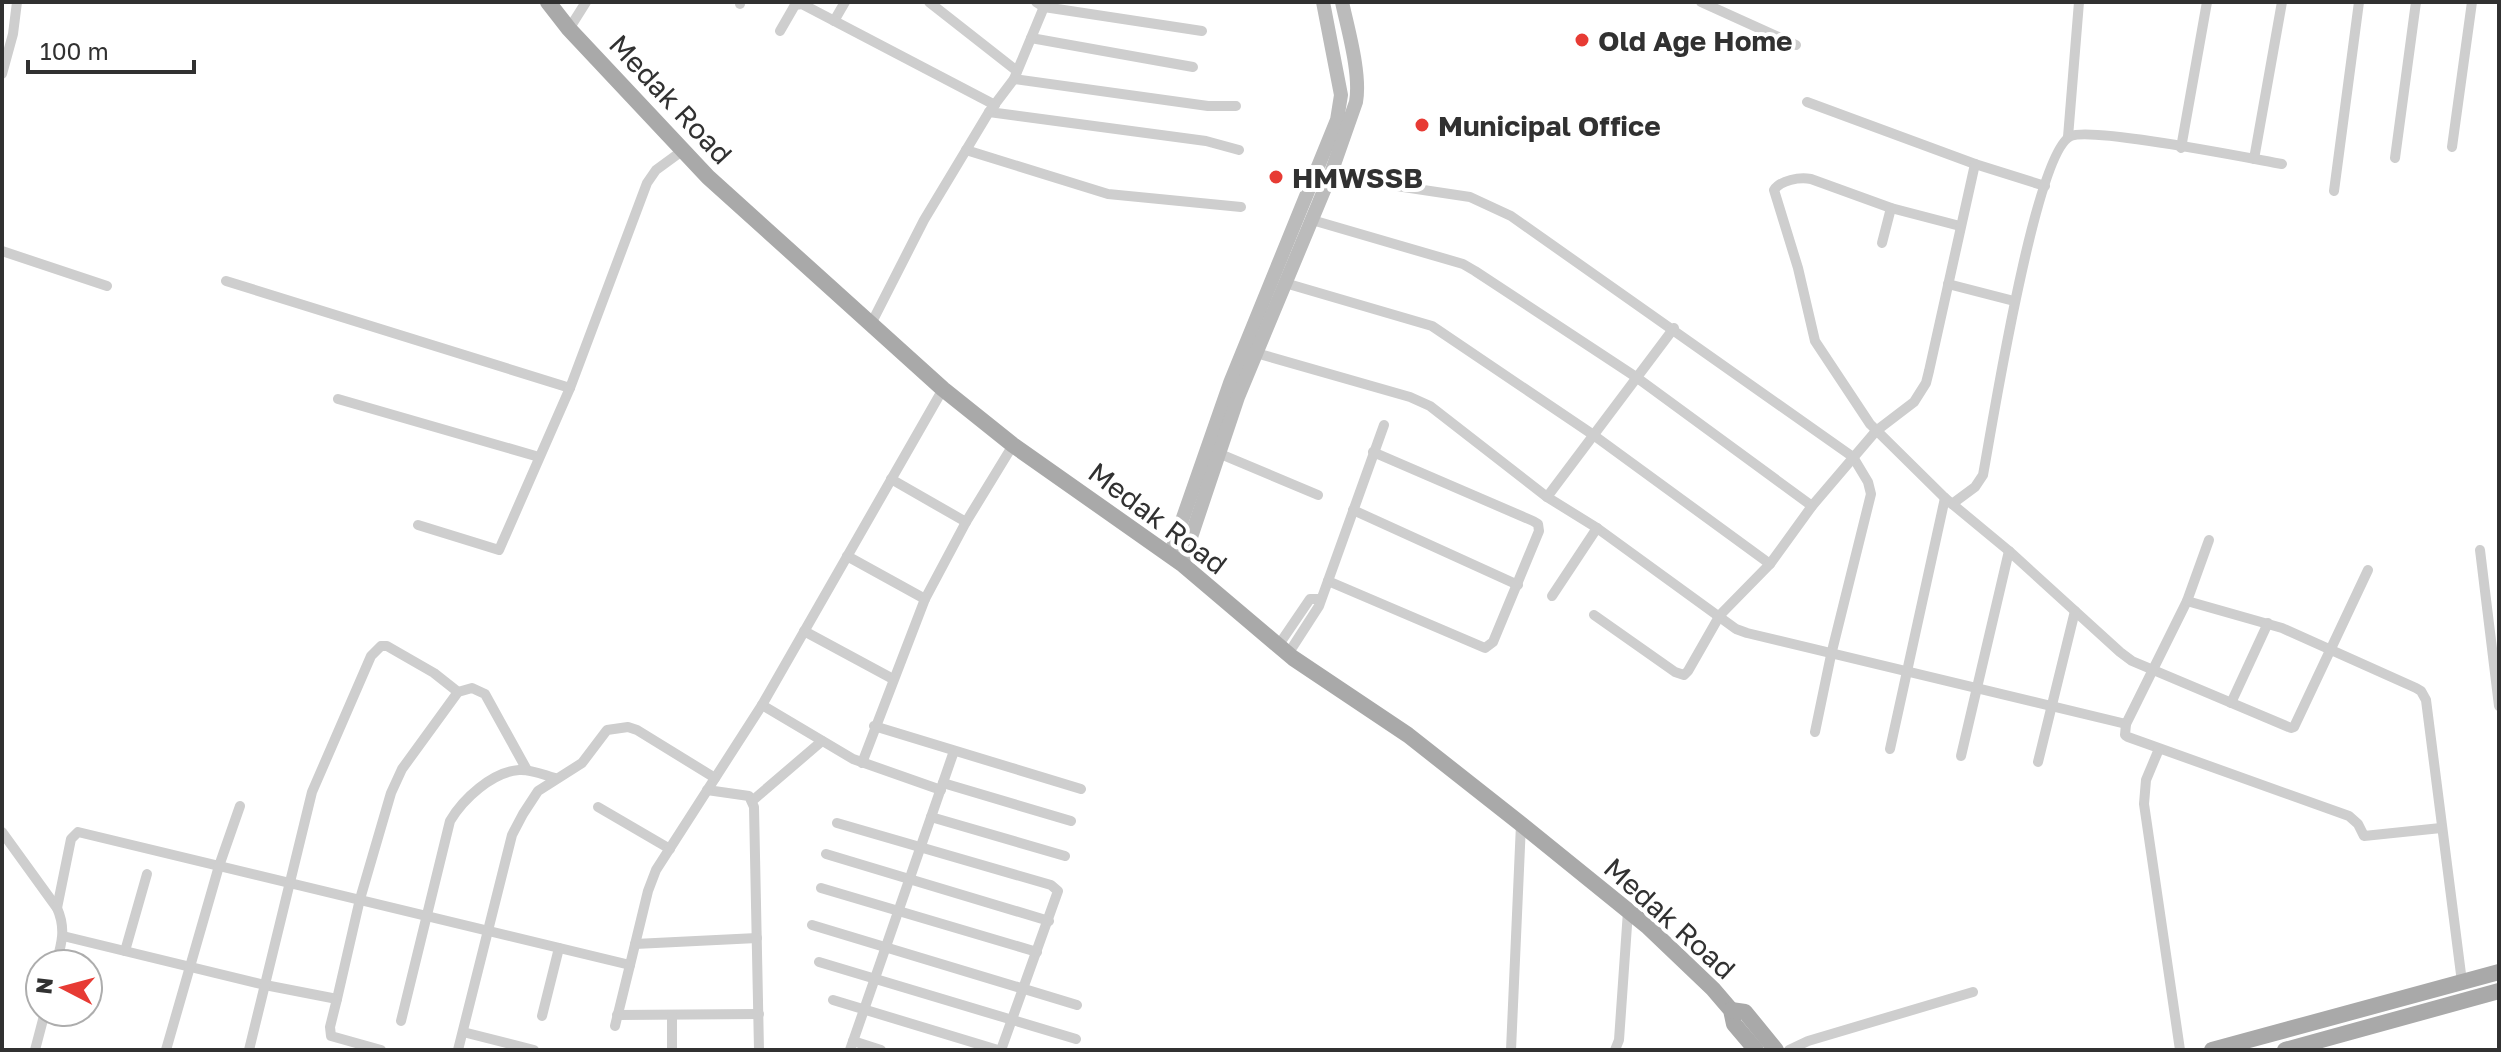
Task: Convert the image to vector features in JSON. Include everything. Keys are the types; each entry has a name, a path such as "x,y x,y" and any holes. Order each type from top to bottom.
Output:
{"main road":[{"name":"Medak Road","path":"548,2 569,29 682,151 870,326 1013,445 1176,560 1283,650 1408,735 1628,911 1713,989 1731,1010 1734,1024 1756,1050"},
{"path":"2212,1050 2499,972"},
{"path":"2285,1050 2499,991"},
{"path":"1731,1010 1745,1012 1776,1050"}],"street":[{"path":"2,74 13,34 17,2"},
{"path":"569,29 586,2"},
{"path":"834,21 845,2"},
{"path":"929,2 1015,75 1208,106 1236,106"},
{"path":"1176,560 1226,395 1332,136 1340,106 1323,2"},
{"path":"1176,560 1256,353 1330,176 1356,102 1358,92 1353,49 1342,2"},
{"path":"1701,2 1796,45"},
{"path":"2068,137 2079,2"},
{"path":"2181,148 2207,2"},
{"path":"2254,159 2282,2"},
{"path":"2334,191 2359,2"},
{"path":"2395,158 2416,2"},
{"path":"2452,147 2472,2"},
{"path":"780,31 798,3 992,109 1206,141 1239,150"},
{"path":"870,326 912,242 1015,75 1042,4 1202,31"},
{"path":"1031,38 1193,67"},
{"path":"1338,82 1355,83"},
{"path":"1807,102 1975,164 2045,186"},
{"path":"1890,749 1948,501 1975,487 1983,475 2014,301 2059,146 2068,137 2082,134 2282,164"},
{"path":"966,150 1108,194 1241,207"},
{"path":"418,525 499,550 570,388 647,183 656,170 682,151"},
{"path":"1594,615 1680,675 1688,671 1720,615 1770,564 1812,506 1876,431 1920,395 1929,371 1975,164"},
{"path":"1330,176 1455,195 1485,203 1528,225 1853,457 1868,482 1871,494 1815,732"},
{"path":"1960,226 1891,208 1811,179 1797,179 1778,185 1774,190 1798,268 1815,341 1876,431 1948,501 2009,551 2120,652 2153,670 2286,727 2294,727 2368,570"},
{"path":"1882,243 1891,208"},
{"path":"1312,220 1463,264 1636,377 1812,506"},
{"path":"2,251 107,286"},
{"path":"226,281 570,388"},
{"path":"1285,283 1432,326 1592,434 1770,564"},
{"path":"1948,284 2014,301"},
{"path":"1547,497 1674,328"},
{"path":"1256,353 1410,397 1430,406 1547,497 1597,528 1736,629 1831,655 2126,724"},
{"path":"759,1014 672,1015 616,1021 651,880 762,705 943,389"},
{"path":"338,399 539,457"},
{"path":"1283,650 1319,606 1384,425"},
{"path":"862,763 925,599 966,522 1013,445"},
{"path":"1328,581 1485,648 1493,642 1539,531 1538,524 1373,452"},
{"path":"1218,453 1318,495"},
{"path":"891,479 966,522"},
{"path":"1353,510 1518,585"},
{"path":"1552,596 1597,528"},
{"path":"2209,540 2187,601 2126,724 2125,735 2349,816 2364,836 2441,828"},
{"path":"2480,550 2499,706"},
{"path":"1961,756 2009,551"},
{"path":"847,556 925,599"},
{"path":"2187,601 2268,623 2416,688 2424,695 2462,982"},
{"path":"2038,762 2075,611"},
{"path":"2231,703 2268,623"},
{"path":"804,631 893,679"},
{"path":"249,1050 319,771 375,650 387,646 434,673 458,692"},
{"path":"381,1050 331,1036 330,1027 360,899 391,793 402,769 458,692 472,688 485,694 527,770"},
{"path":"762,705 862,763 1071,821"},
{"path":"874,726 1081,789"},
{"path":"458,1050 512,835 538,791 582,763 607,730 628,727 715,778"},
{"path":"752,801 822,741"},
{"path":"2159,749 2146,780 2144,804 2180,1050"},
{"path":"881,1050 851,1046 954,751"},
{"path":"401,1021 450,821 455,813 492,778 516,770 527,770 555,778"},
{"path":"707,790 743,794 752,801"},
{"path":"752,801 759,1050"},
{"path":"166,1050 219,866 240,806"},
{"path":"598,807 670,849"},
{"path":"931,817 1065,856"},
{"path":"833,1000 999,1050 1058,896 1055,887 837,823"},
{"path":"1520,1050 1511,1050 1521,824"},
{"path":"2,832 57,908 63,921 60,948"},
{"path":"57,908 71,839 78,832 630,965"},
{"path":"826,854 1049,921"},
{"path":"125,951 147,874"},
{"path":"821,888 1037,952"},
{"path":"1615,1050 1619,1040 1628,911"},
{"path":"812,925 1077,1005"},
{"path":"63,936 265,985 337,999"},
{"path":"635,944 757,938"},
{"path":"542,1016 559,948"},
{"path":"819,962 1076,1039"},
{"path":"1789,1050 1808,1041 1973,992"},
{"path":"672,1015 672,1050"},
{"path":"35,1050 41,1028"},
{"path":"463,1032 534,1050"}],"place":[{"name":"Old Age Home","path":"1582,40"},
{"name":"Municipal Office","path":"1422,125"},
{"name":"HMWSSB","path":"1276,177"}]}
